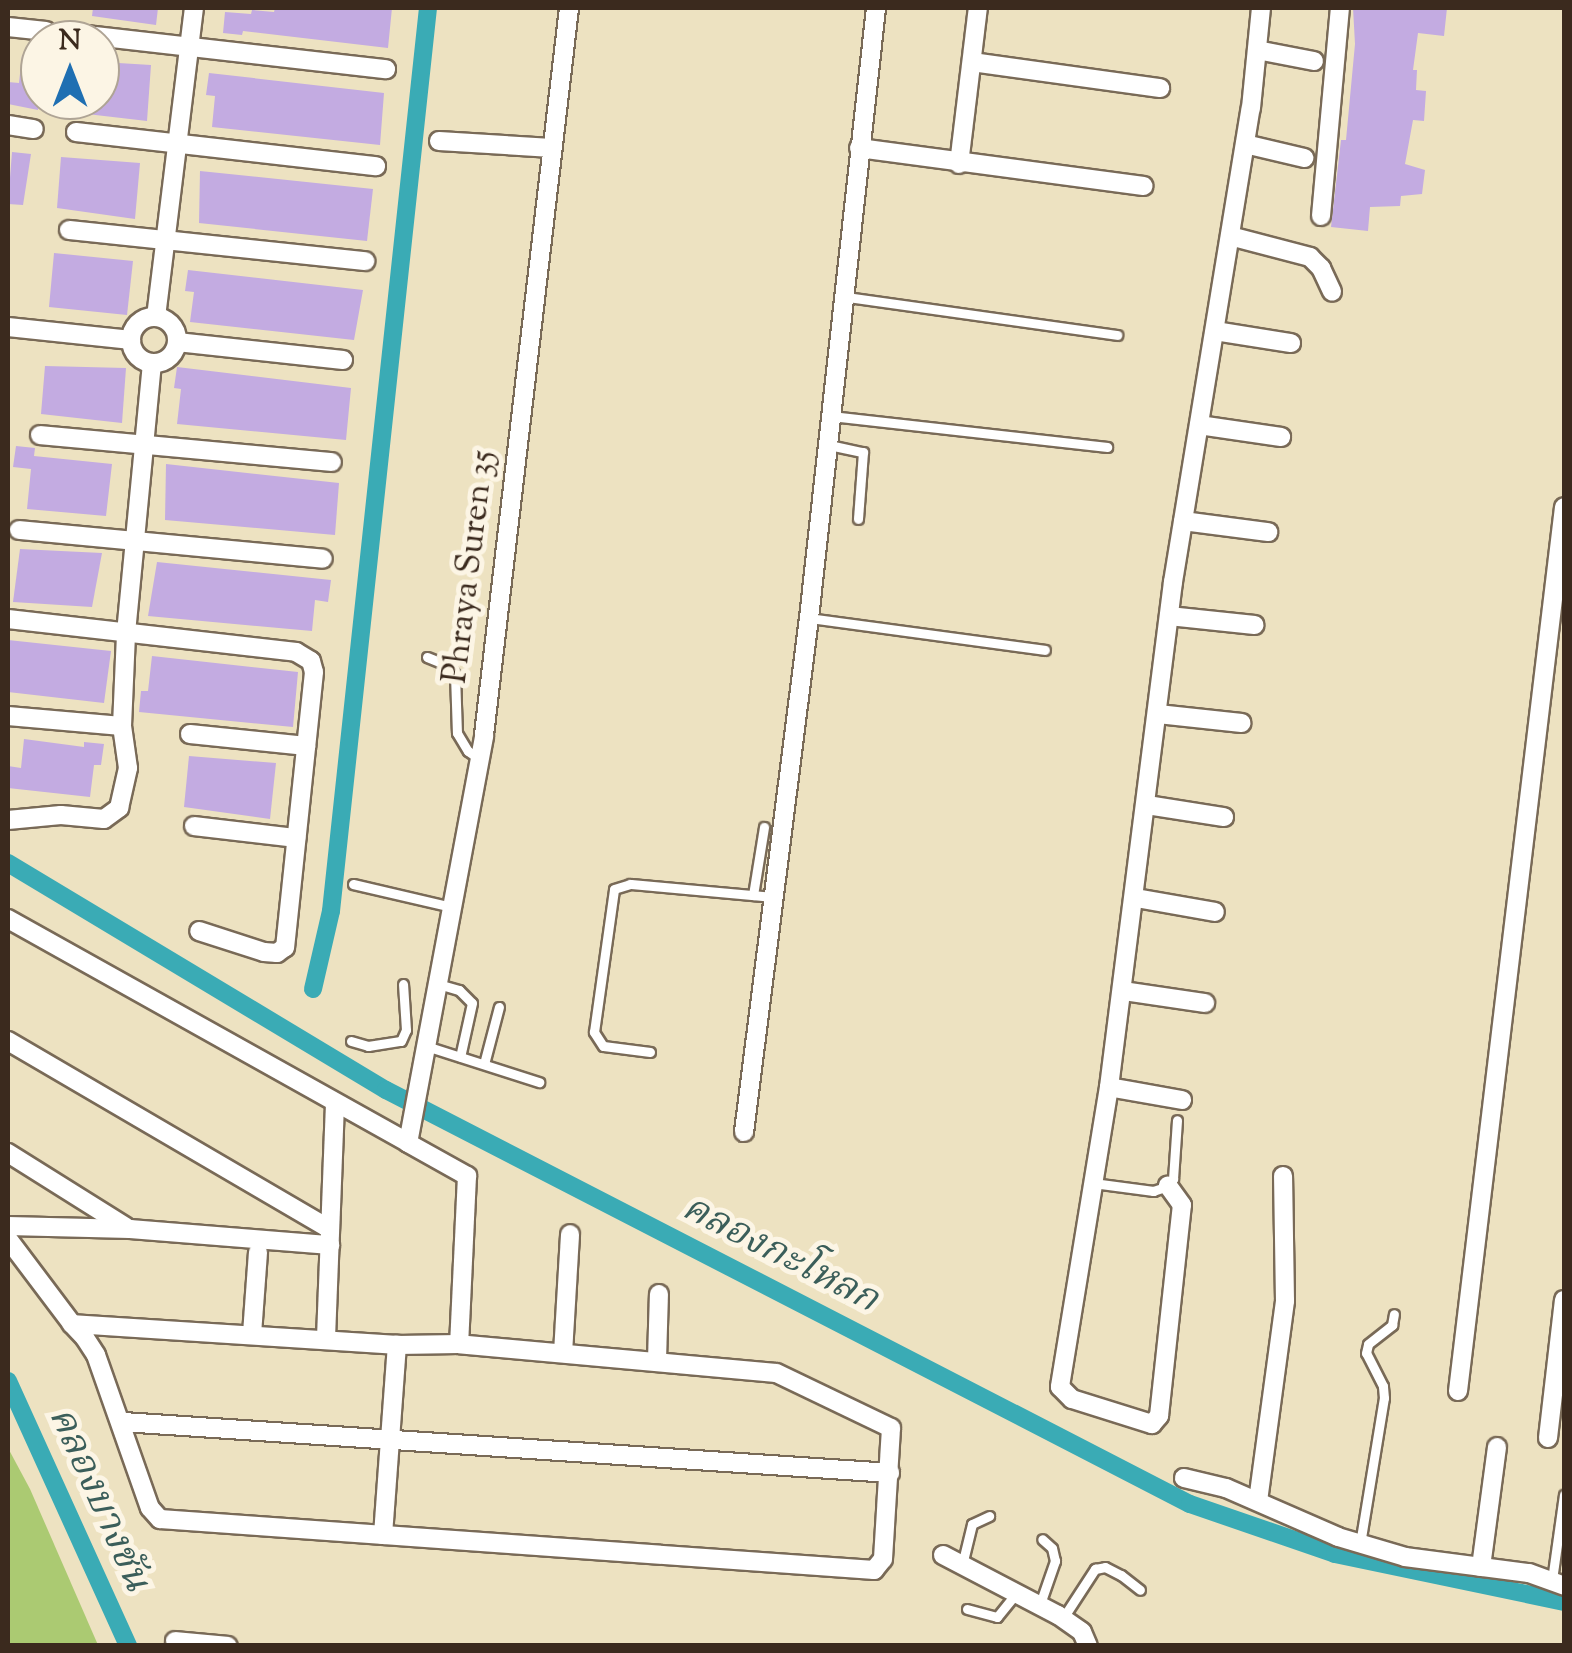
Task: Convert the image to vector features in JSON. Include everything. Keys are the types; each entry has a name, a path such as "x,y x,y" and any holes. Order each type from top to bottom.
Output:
{"street":[{"path":"156,318 194,8"},
{"name":"Phraya Suren 35","path":"408,1136 480,759 568,8"},
{"path":"744,1132 809,618 876,8"},
{"path":"960,164 978,8"},
{"path":"1168,1186 1182,1205 1159,1416 1152,1424 1072,1399 1060,1387 1109,1087 1169,616 1246,144 1261,8"},
{"path":"1321,216 1340,8"},
{"path":"120,40 386,68"},
{"path":"1257,50 1314,61"},
{"path":"972,62 1160,88"},
{"path":"8,126 34,129"},
{"path":"76,132 376,166"},
{"path":"439,141 552,148"},
{"path":"1246,144 1304,158"},
{"path":"859,148 1143,186"},
{"path":"68,230 365,261"},
{"path":"1230,236 1310,257 1332,292"},
{"path":"156,318 169,323 177,342 172,355 152,363 135,353 131,340 136,326 156,318"},
{"path":"16,328 131,340"},
{"path":"1215,331 1292,343"},
{"path":"177,342 343,360"},
{"path":"8,820 62,815 104,819 114,815 127,780 122,726 126,633 152,363"},
{"path":"1199,425 1281,437"},
{"path":"40,435 332,462"},
{"path":"1458,1391 1564,508"},
{"path":"1183,521 1268,532"},
{"path":"19,530 323,559"},
{"path":"1169,616 1255,626"},
{"path":"8,619 302,654 311,661 314,672 282,950 264,952 199,931"},
{"path":"1158,714 1242,723"},
{"path":"8,716 122,726"},
{"path":"190,734 306,746"},
{"path":"1147,805 1224,818"},
{"path":"194,826 296,838"},
{"path":"1136,898 1215,912"},
{"path":"8,919 335,1103 408,1136 467,1176 458,1344"},
{"path":"1122,991 1206,1003"},
{"path":"8,1041 330,1237"},
{"path":"1109,1087 1182,1100"},
{"path":"326,1338 335,1103"},
{"path":"8,1153 130,1229"},
{"path":"1258,1502 1286,1301 1283,1176"},
{"path":"8,1226 330,1237"},
{"path":"563,1353 570,1234"},
{"path":"8,1239 72,1324 96,1355 123,1422 150,1508 160,1519 874,1570 883,1560 891,1428 776,1373 458,1344 397,1345 72,1324"},
{"path":"252,1334 258,1252"},
{"path":"657,1360 659,1294"},
{"path":"1548,1438 1564,1300"},
{"path":"383,1535 397,1345"},
{"path":"123,1422 890,1473"},
{"path":"1482,1566 1498,1447"},
{"path":"1184,1478 1405,1557 1482,1566 1558,1583"},
{"path":"943,1555 1063,1618 1082,1632 1088,1646"},
{"path":"175,1641 228,1646"}],"lane":[{"path":"846,297 1117,334"},
{"path":"831,416 1107,447"},
{"path":"827,444 863,452 858,518"},
{"path":"809,618 1045,650"},
{"path":"427,657 449,666 455,674 457,733 468,752 480,759"},
{"path":"752,895 764,826"},
{"path":"353,884 452,907"},
{"path":"650,1052 603,1046 594,1032 614,889 630,884 774,897"},
{"path":"351,1040 389,1046 401,1041 406,1030 404,984"},
{"path":"438,984 459,990 472,1003 460,1056"},
{"path":"484,1064 499,1007"},
{"path":"406,1030 460,1056 539,1082"},
{"path":"1092,1184 1153,1190 1168,1186 1173,1179 1177,1120"},
{"path":"1360,1544 1384,1398 1383,1386 1366,1352 1368,1344 1392,1325 1394,1314"},
{"path":"1558,1583 1564,1495"},
{"path":"962,1565 972,1524 989,1516"},
{"path":"1040,1604 1055,1561 1052,1548 1042,1539"},
{"path":"1063,1618 1095,1568 1104,1567 1140,1590"},
{"path":"967,1609 997,1617 1017,1592"}],"green space":[{"path":"8,1448 30,1489 98,1645 8,1645"}],"building":[{"path":"93,8 158,8 156,25 92,16"},
{"path":"275,8 392,8 388,48 243,31 242,35 223,33 225,12 251,14 252,10 274,12"},
{"path":"1353,8 1447,8 1444,36 1418,33 1413,70 1417,70 1416,90 1426,91 1424,121 1413,120 1405,164 1425,170 1422,194 1401,196 1400,206 1370,207 1368,231 1331,227 1341,140 1346,140 1355,44"},
{"path":"120,63 151,65 147,121 120,118"},
{"path":"209,73 384,93 380,145 212,127 215,96 206,95"},
{"path":"20,74 20,106 8,104 8,82 19,83"},
{"path":"12,152 31,154 23,205 8,204"},
{"path":"61,157 140,163 135,219 57,208"},
{"path":"200,171 373,189 367,241 199,223"},
{"path":"54,253 133,261 127,315 49,307"},
{"path":"188,270 363,290 354,340 190,322 194,292 185,291"},
{"path":"45,366 126,368 122,423 41,414"},
{"path":"177,367 351,388 346,440 177,424 181,389 174,388"},
{"path":"16,446 35,448 34,456 112,464 106,516 27,509 31,469 13,467"},
{"path":"166,464 339,483 335,535 165,520"},
{"path":"20,549 102,553 92,607 13,602"},
{"path":"157,562 331,580 328,602 315,600 312,631 148,616"},
{"path":"8,640 111,651 104,703 8,692"},
{"path":"152,656 298,672 293,727 139,712 141,691 148,691"},
{"path":"24,739 84,747 84,742 104,744 101,765 94,765 90,797 8,788 8,766 21,768"},
{"path":"189,756 276,763 270,819 184,807"}],"waterway":[{"path":"313,989 331,911 428,8"},
{"name":"คลองกะโหลก","path":"8,863 386,1090 1190,1504 1335,1554 1564,1602"},
{"name":"คลองบางชัน","path":"8,1381 128,1646"}]}
